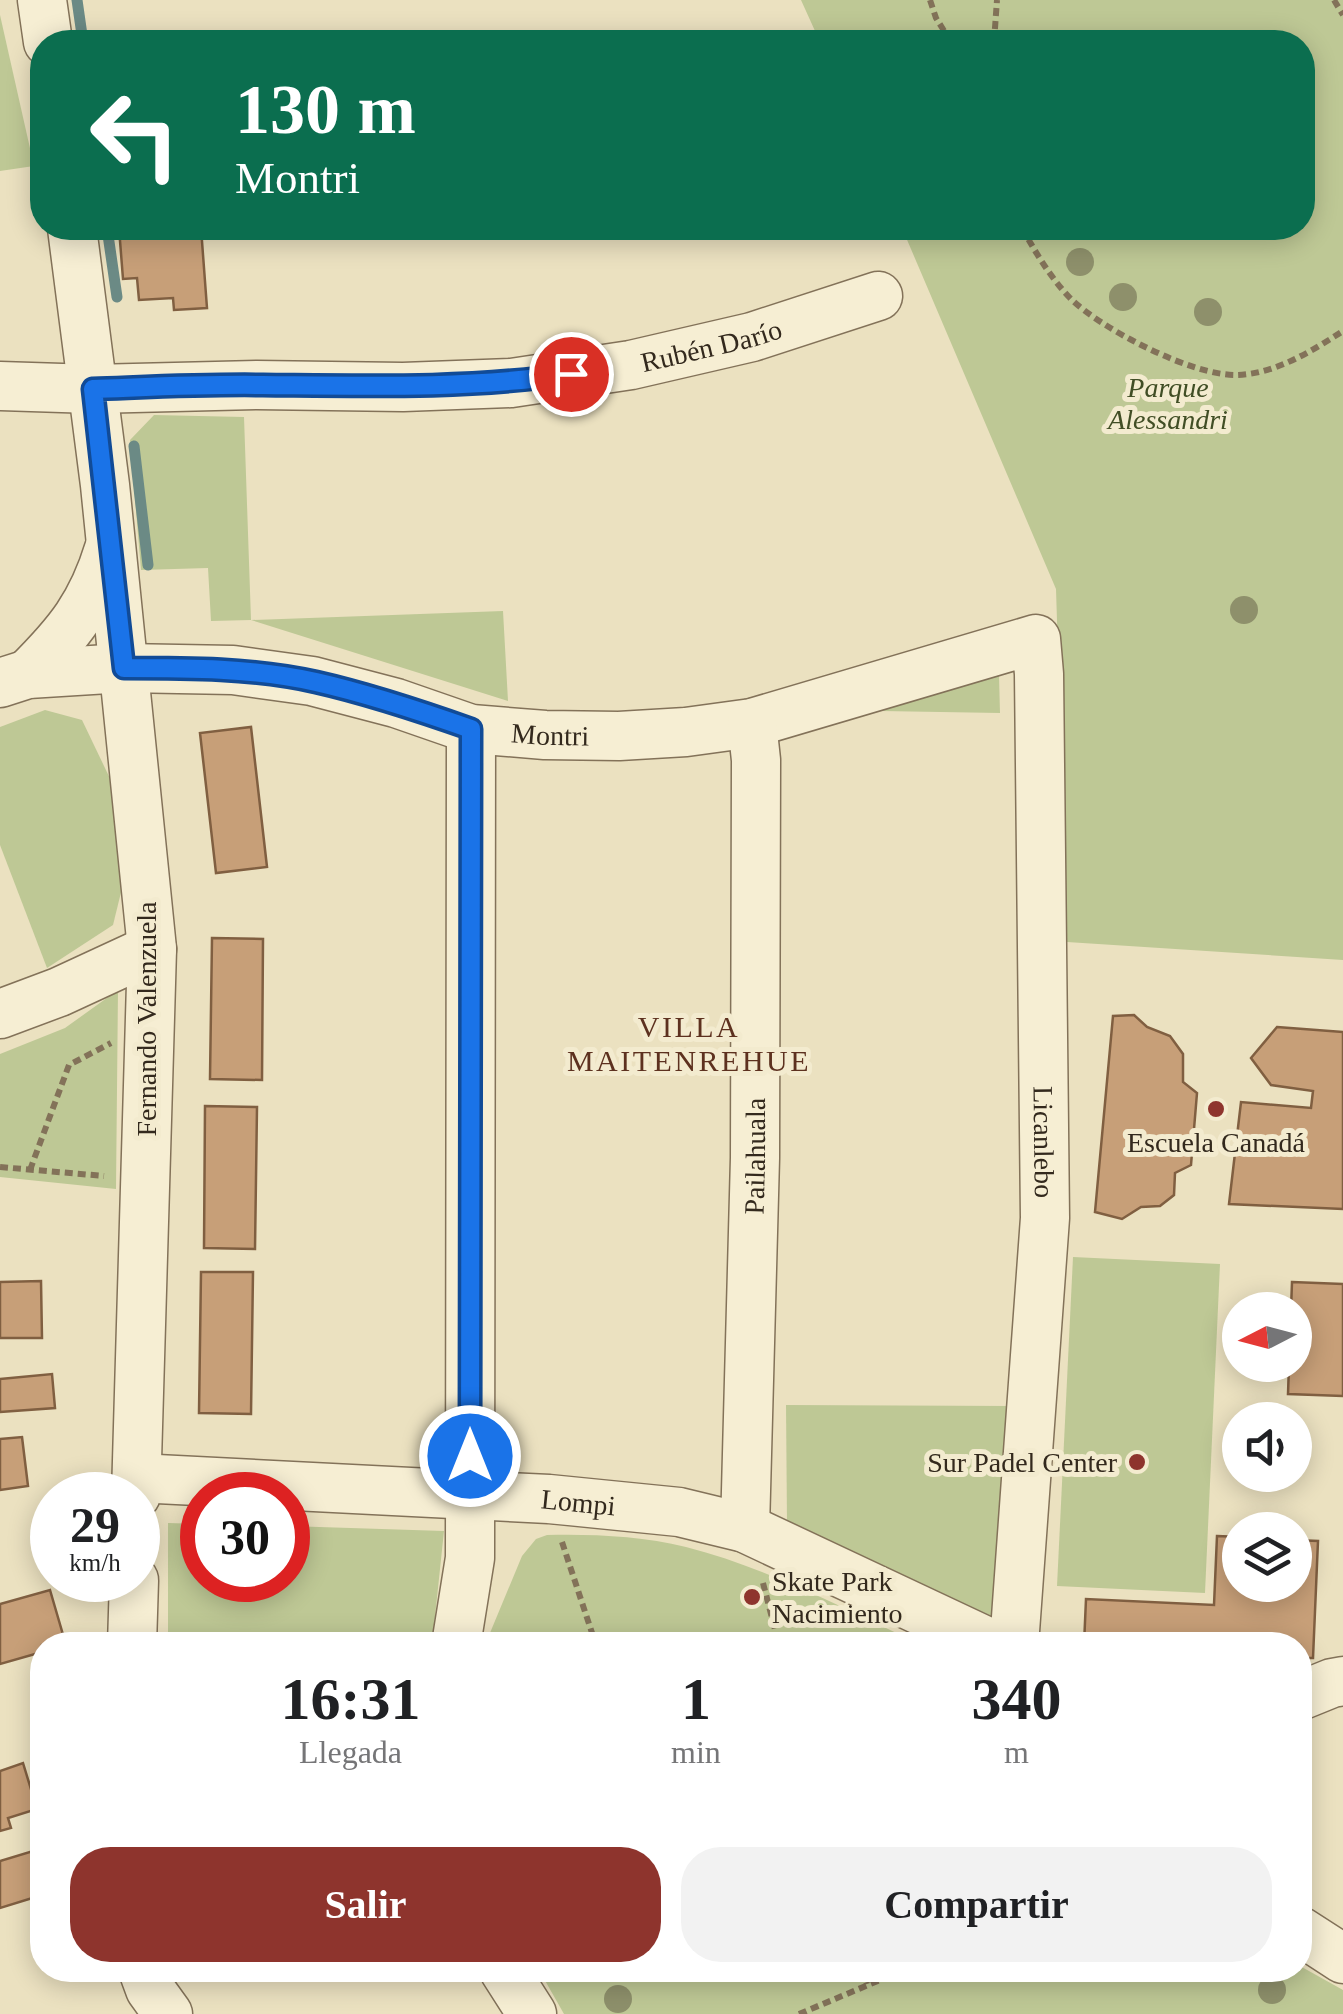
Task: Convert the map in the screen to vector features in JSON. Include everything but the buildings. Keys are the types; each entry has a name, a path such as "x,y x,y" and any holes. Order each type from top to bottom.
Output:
{"street":[{"path":"42,0 46,30"},
{"name":"Fernando Valenzuela","path":"74,240 124,668 152,949 136,1472"},
{"name":"Rubén Darío","path":"0,386 93,389 511,383 631,365 700,349 878,296"},
{"name":"Fernando Valenzuela","path":"14,678 61,641 84,610 110,545"},
{"name":"Montri","path":"14,678 124,668 233,670 312,681 396,703 471,729 619,736 752,723 1036,640"},
{"name":"Licanlebo","path":"1015,1632 1045,1218 1040,674 1036,640"},
{"name":"Pailahuala","path":"745,1528 755,1158 756,760 752,723"},
{"path":"459,1632 470,1558 471,729"},
{"path":"0,1014 152,949"},
{"name":"Lompi","path":"160,1488 470,1494 679,1512 745,1528 966,1632"},
{"path":"132,1632 133,1602"},
{"path":"1312,1692 1343,1681"},
{"path":"1312,1939 1343,1959"},
{"path":"147,1982 168,2014"},
{"path":"512,1982 532,2014"}],"path":[{"path":"930,0 944,30"},
{"path":"995,30 997,0"},
{"path":"1336,1 1343,15"},
{"path":"1029,240 1072,300 1106,325 1143,346 1214,373 1252,374 1294,359 1343,330"},
{"path":"30,1170 69,1065 150,1024"},
{"path":"0,1167 145,1180"},
{"path":"559,1533 592,1632"},
{"path":"762,1579 776,1632"},
{"path":"799,2014 872,1982"}],"green space":[{"name":"Parque Alessandri","path":"801,0 1343,0 1343,960 1067,942 1056,589 907,240 1315,240 1315,30 815,30"},
{"path":"0,15 30,148 30,167 0,171"},
{"path":"154,415 244,417 251,620 211,621 208,568 141,570 130,440"},
{"path":"503,611 508,701 251,620"},
{"path":"999,675 1000,713 881,711"},
{"path":"45,710 82,720 116,791 126,872 113,925 47,968 0,845 0,727"},
{"path":"118,990 116,1189 0,1177 0,1054 65,1028"},
{"name":"Sur Padel Center","path":"1073,1257 1220,1264 1205,1593 1057,1586"},
{"path":"786,1405 1012,1406 1000,1626 787,1523"},
{"path":"168,1523 180,1523 180,1602 310,1602 310,1527 444,1531 433,1632 168,1632"},
{"path":"547,1535 599,1535 669,1543 747,1566 895,1632 490,1632 522,1556 536,1539"},
{"path":"1312,1973 1343,1990 1343,2014 564,2014 546,1982 1312,1982"}],"waterway":[{"path":"77,0 81,30"},
{"path":"109,240 117,297"},
{"path":"134,446 148,565"}],"place":[{"name":"Escuela Canadá","path":"1216,1109"},
{"name":"Sur Padel Center","path":"1137,1462"},
{"name":"Skate Park Nacimiento","path":"752,1597"}],"district":[{"name":"VILLA MAITENREHUE","path":"689,1043"}],"route":[{"path":"470,1456 471,729 396,703 312,681 233,670 124,668 93,389 404,387 511,383 571,374"}]}
